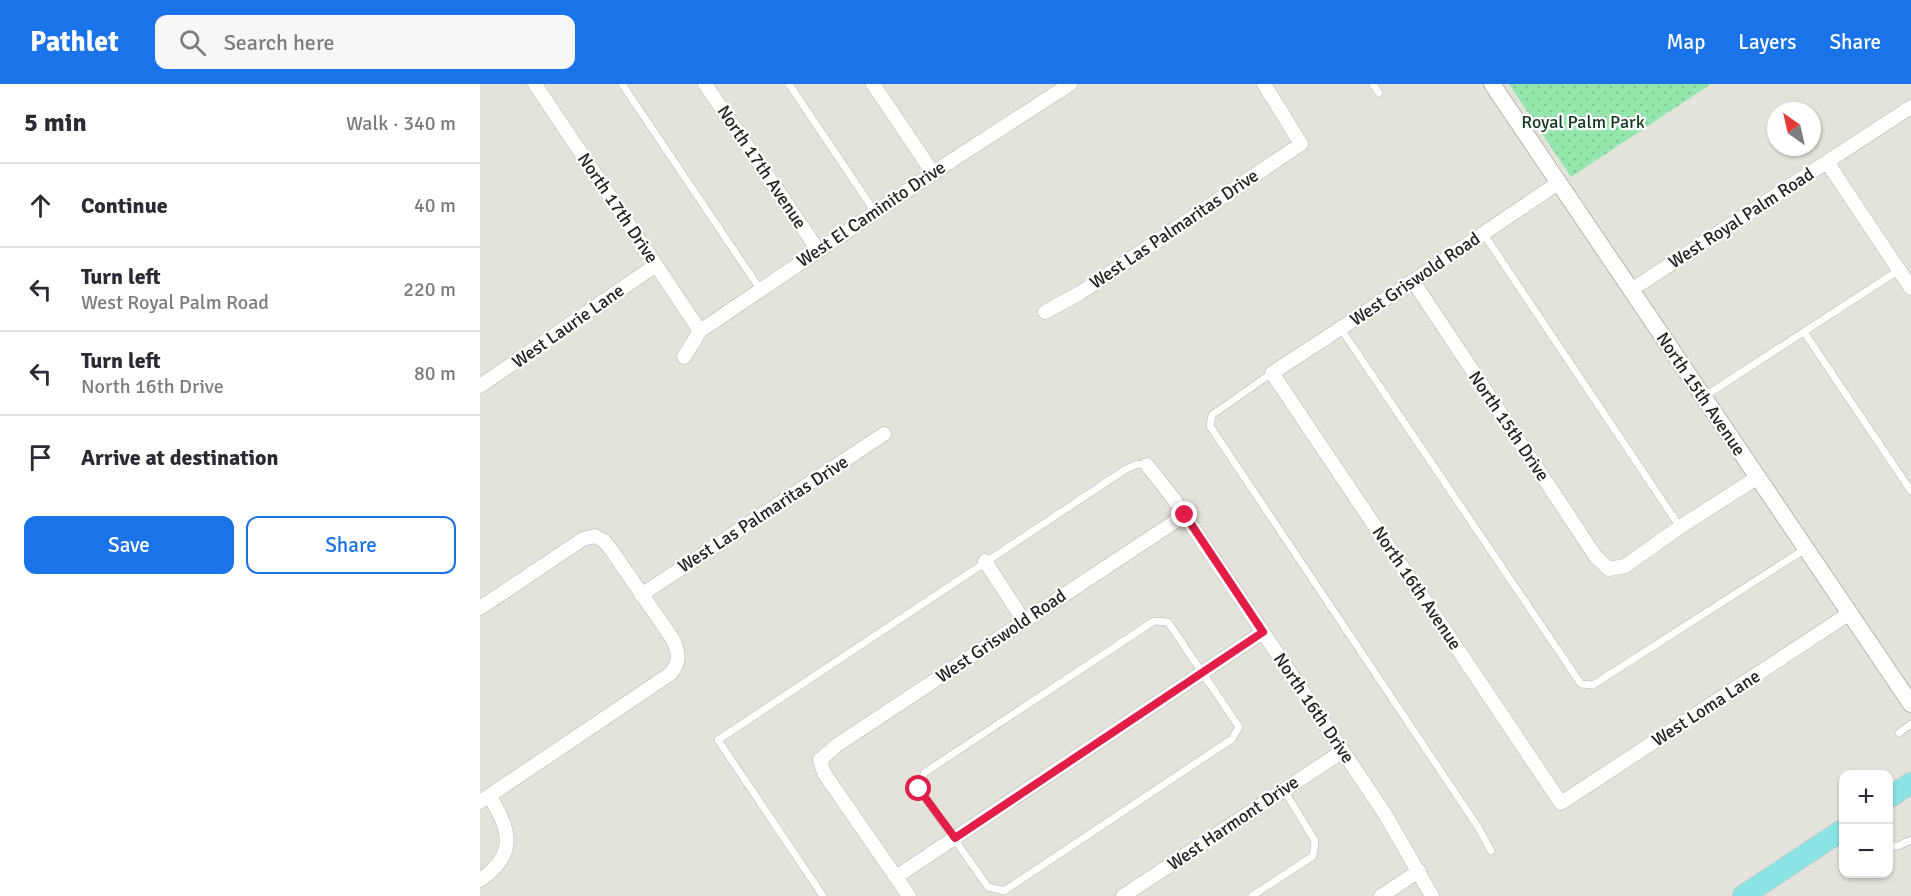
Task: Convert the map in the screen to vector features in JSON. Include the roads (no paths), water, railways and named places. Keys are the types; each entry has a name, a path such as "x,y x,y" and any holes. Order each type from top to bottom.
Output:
{"main road":[{"path":"1893,795 1911,783"},
{"path":"1743,896 1839,832"}],"street":[{"name":"North 17th Drive","path":"535,84 700,331"},
{"name":"North 17th Avenue","path":"705,84 818,250"},
{"path":"873,84 933,173"},
{"name":"West El Caminito Drive","path":"684,357 700,331 933,173 1070,84"},
{"name":"West Las Palmaritas Drive","path":"1045,312 1080,292 1301,144 1264,84"},
{"name":"North 15th Avenue","path":"1492,84 1911,704"},
{"name":"West Royal Palm Road","path":"1631,290 1911,107"},
{"path":"1827,162 1911,288"},
{"name":"West Griswold Road","path":"1272,373 1558,183"},
{"name":"West Laurie Lane","path":"480,386 656,265"},
{"name":"North 15th Drive","path":"1413,281 1596,557 1609,569 1625,566 1680,527"},
{"name":"North 16th Avenue","path":"1272,373 1561,803"},
{"name":"West Las Palmaritas Drive","path":"641,595 885,434"},
{"name":"North 16th Drive","path":"1147,465 1185,515 1343,751 1419,871 1432,896"},
{"path":"1680,527 1758,477"},
{"name":"West Griswold Road","path":"896,877 824,773 820,759 837,745 1185,515"},
{"path":"480,608 583,539 594,536 604,541 612,551 672,638 679,659 670,674 484,799 506,825 507,842 501,861 480,880"},
{"path":"985,561 1024,621"},
{"name":"West Loma Lane","path":"1561,803 1850,613"},
{"path":"909,896 896,877 1263,632"},
{"name":"West Harmont Drive","path":"1123,896 1343,751"},
{"path":"1381,896 1419,871"}],"lane":[{"path":"622,84 760,289"},
{"path":"789,84 875,212"},
{"path":"1373,84 1379,93"},
{"path":"1483,233 1680,527"},
{"path":"1704,396 1899,270"},
{"path":"1341,329 1581,684 1593,685 1806,548"},
{"path":"1804,332 1911,491"},
{"path":"1272,373 1212,415 1210,426 1472,817 1491,850"},
{"path":"823,896 718,740 1126,469 1138,464 1147,465"},
{"path":"1154,621 1168,622 1239,728 1232,739 1004,891 988,887 955,838 919,789 924,773 1154,621"},
{"path":"1899,733 1911,724"},
{"path":"1252,896 1313,856 1315,841 1284,790"},
{"path":"1893,846 1911,840"}],"park label":[{"name":"Royal Palm Park","path":"1583,122"}]}
